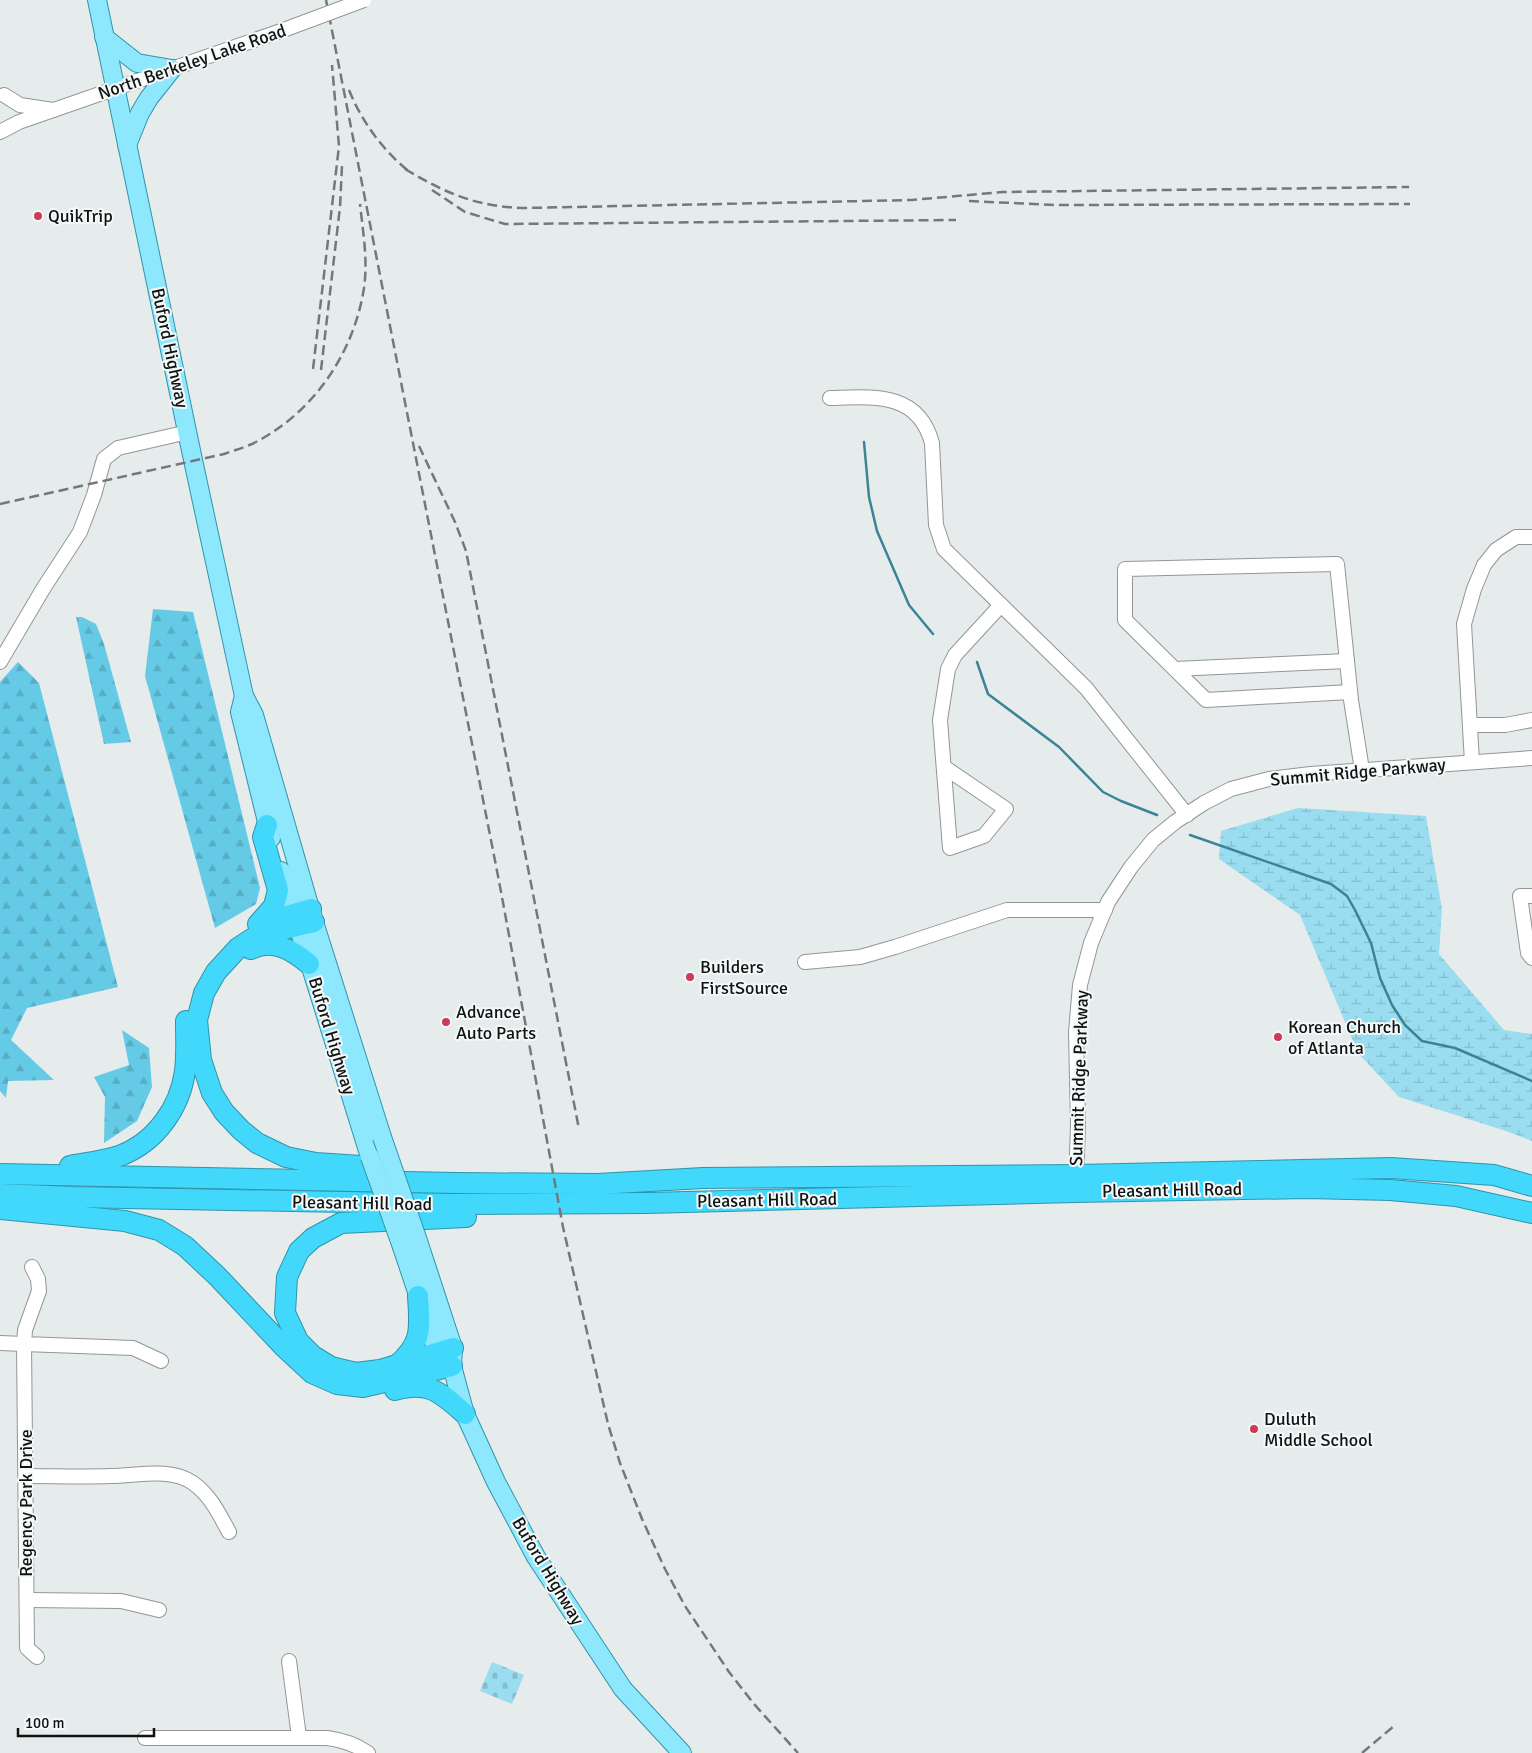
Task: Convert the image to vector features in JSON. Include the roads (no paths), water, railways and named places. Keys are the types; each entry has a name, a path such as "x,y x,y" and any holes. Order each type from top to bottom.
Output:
{"highway":[{"path":"21,1174 104,1160 121,1155 144,1143 173,1110 181,1093 185,1070 186,1013 195,985 208,963 227,943 260,922 274,906 278,890 263,836 267,825"},
{"path":"260,922 304,918"},
{"path":"304,918 258,935 238,948 216,972 204,993 197,1020 201,1060 212,1093 224,1112 240,1130 257,1143 286,1157 316,1163 598,1184"},
{"path":"201,1060 204,1018 210,994 220,976 240,955 255,947 272,944 285,947 298,954 309,964"},
{"name":"Pleasant Hill Road","path":"0,1194 439,1204 647,1203 1392,1168 1494,1175 1532,1186"},
{"name":"Pleasant Hill Road","path":"0,1174 598,1184 703,1178 1390,1190 1456,1196 1532,1213"},
{"path":"448,1356 356,1373 331,1368 313,1356 298,1341 285,1314 287,1277 299,1251 313,1238 341,1223 585,1211 647,1203"},
{"path":"0,1209 125,1221 159,1230 185,1246 312,1373 338,1384 363,1387 448,1356"},
{"path":"217,1276 252,1329 296,1373 320,1389 341,1395 365,1396 386,1393 408,1386 424,1388 440,1392 465,1414"},
{"path":"396,1366 413,1349 418,1338 420,1327 418,1296"}],"main road":[{"name":"Buford Highway","path":"97,0 244,696 254,715 304,918 309,964 365,1143 418,1296 448,1356"},
{"path":"104,36 138,63 172,69 149,98 140,113 127,145"},
{"name":"Buford Highway","path":"244,696 240,712 267,825 304,918 418,1241 465,1414 496,1482 533,1552 572,1615 623,1689 682,1753"}],"street":[{"name":"North Berkeley Lake Road","path":"0,132 19,122 364,0"},
{"path":"2,90 20,105 54,110"},
{"path":"2,90 19,122"},
{"path":"830,398 869,397 888,399 908,408 924,424 929,430 932,443 936,525 944,550 1086,688 1187,815"},
{"path":"0,662 43,589 80,532 96,489 104,459 118,448 188,432"},
{"path":"1472,762 1464,624 1484,565 1496,550 1516,536 1532,537"},
{"path":"1350,692 1206,700 1125,620 1125,569 1337,564 1350,692 1362,770"},
{"path":"944,767 1006,809 984,836 950,848 940,720 948,669 955,655 1001,605"},
{"path":"1174,669 1347,661"},
{"path":"1470,725 1505,725 1532,720"},
{"name":"Summit Ridge Parkway","path":"1076,1184 1078,1125 1076,1032 1080,985 1091,943 1108,902 1131,867 1153,840 1187,815 1232,789 1269,779 1362,770 1532,758"},
{"path":"1532,896 1520,896 1528,953 1532,958"},
{"path":"805,962 860,957 1007,910 1105,910"},
{"name":"Regency Park Drive","path":"32,1267 38,1279 39,1291 26,1330 24,1344 27,1648 37,1657"},
{"path":"0,1343 133,1348 160,1361"},
{"path":"26,1476 155,1474 176,1476 192,1483 212,1501 229,1532"},
{"path":"27,1600 121,1601 159,1610"},
{"path":"289,1661 299,1737"},
{"path":"144,1738 327,1738 342,1740 368,1753"}],"waterway":[{"path":"864,442 869,497 877,531 909,605 933,634"},
{"path":"977,662 988,694 1059,747 1103,792 1157,815"},
{"path":"1190,835 1331,884 1347,896 1355,910 1371,943 1380,978 1392,1005 1405,1025 1422,1041 1455,1048 1532,1081"}],"railway":[{"path":"326,0 499,881 563,1227 608,1424 620,1463 642,1519 665,1569 685,1606 729,1672 754,1704 798,1753"},
{"path":"313,369 339,146 332,65"},
{"path":"349,90 360,113 374,135 391,155 411,173"},
{"path":"321,370 340,207 342,166"},
{"path":"405,169 463,198 492,205 526,208 912,200 1003,192 1409,187"},
{"path":"432,190 465,212 505,224 956,220"},
{"path":"969,201 1055,205 1410,204"},
{"path":"0,504 224,454 256,442 296,414 313,397 341,357 359,312 364,288 365,267 365,246 360,204"},
{"path":"419,446 455,522 466,551 579,1129"},
{"path":"1362,1753 1394,1726"}],"place":[{"name":"QuikTrip","path":"38,216"},
{"name":"Builders FirstSource","path":"690,977"},
{"name":"Advance Auto Parts","path":"446,1022"},
{"name":"Korean Church of Atlanta","path":"1278,1037"},
{"name":"Duluth Middle School","path":"1254,1429"}]}
